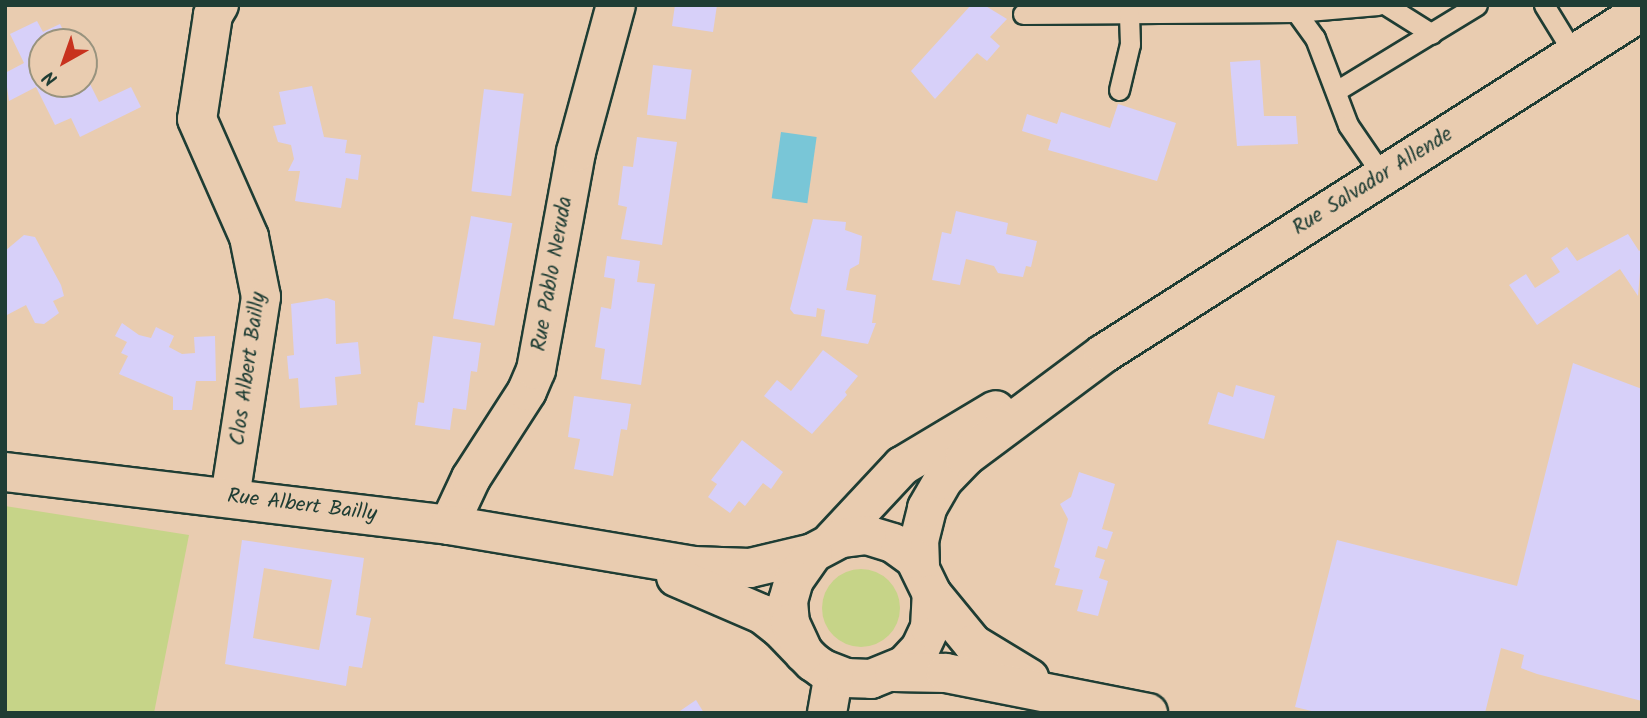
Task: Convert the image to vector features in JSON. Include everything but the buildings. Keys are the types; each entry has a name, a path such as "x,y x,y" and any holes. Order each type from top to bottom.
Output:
{"main road":[{"name":"Clos Albert Bailly","path":"219,5 213,15 197,119 249,237 261,297 230,497"},
{"name":"Rue Pablo Neruda","path":"449,525 471,478 522,401 536,370 568,186 616,5"},
{"name":"Rue Salvador Allende","path":"822,547 887,480 923,450 1103,354 1642,10"},
{"name":"Rue Salvador Allende","path":"926,580 919,541 927,508 949,473 1103,354"},
{"name":"Rue Albert Bailly","path":"5,472 449,525 597,552"},
{"path":"597,552 723,569 773,565 858,535 885,539 926,580 960,631 988,656 1029,678 1077,695"},
{"path":"822,547 794,580 789,601 790,623 819,664 827,713"},
{"path":"597,552 744,604 780,628 819,664 871,679 894,672 932,671 1077,695 1148,713"},
{"path":"894,672 913,658 926,639 933,617 926,580"}],"lane":[{"path":"1023,14 1296,12 1378,5"},
{"path":"1387,5 1432,34"},
{"path":"1336,91 1477,5"},
{"path":"1544,5 1574,54"},
{"path":"1296,12 1315,38 1348,125 1382,176"},
{"path":"1119,90 1130,44 1129,13"}],"green space":[{"path":"5,506 189,535 154,713 5,713"},
{"path":"861,569 876,572 888,581 897,593 900,608 897,623 888,635 876,644 861,647 846,644 834,635 825,623 822,608 825,593 834,581 846,572"}],"water":[{"path":"781,132 817,137 807,203 772,198"}]}
